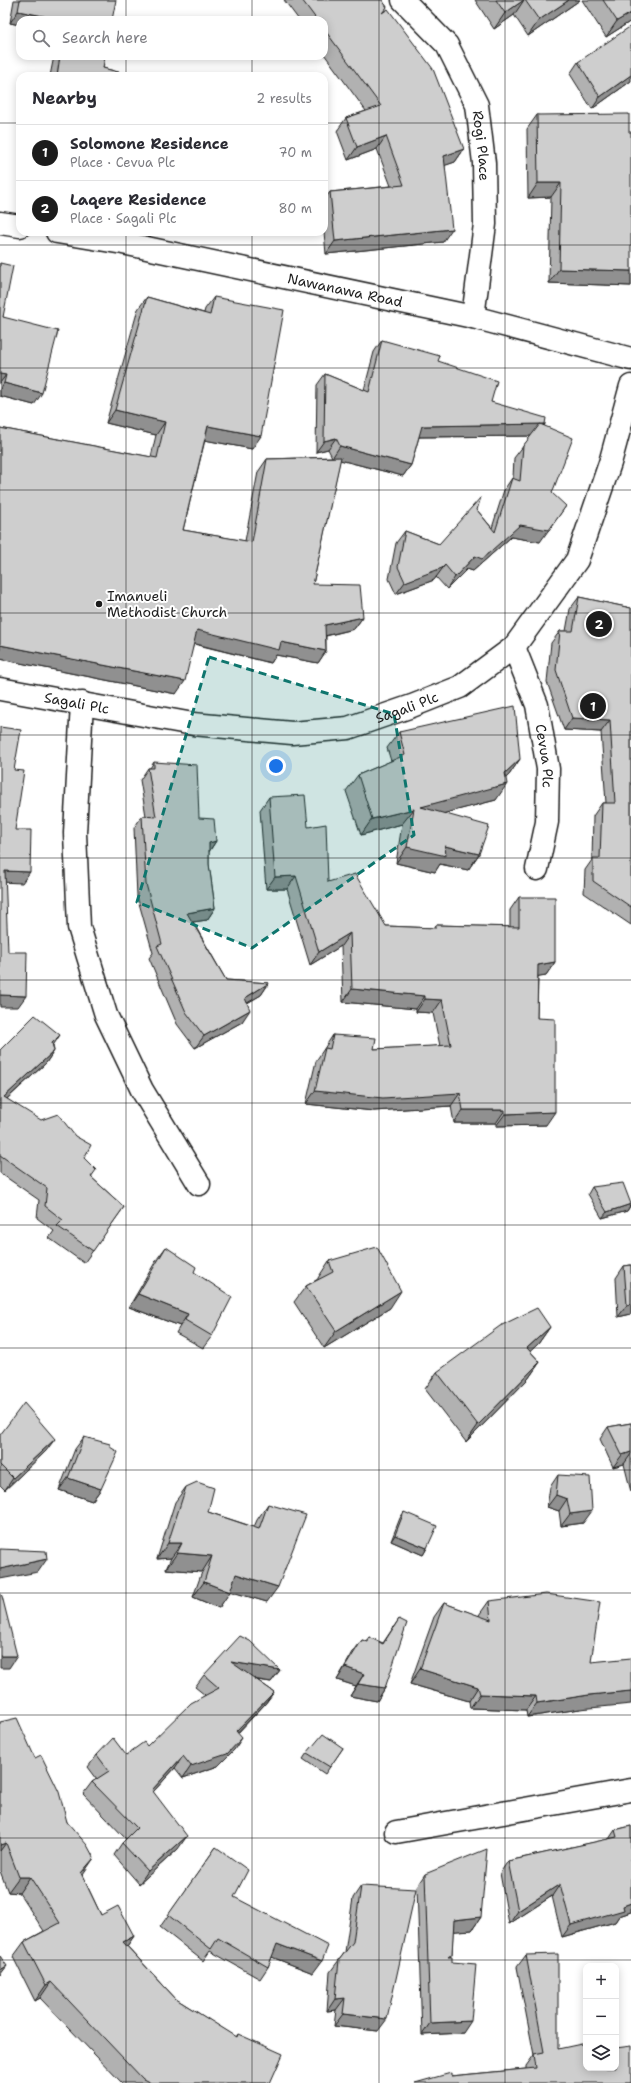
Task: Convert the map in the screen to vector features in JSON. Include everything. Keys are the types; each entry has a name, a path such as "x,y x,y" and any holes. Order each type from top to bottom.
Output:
{"street":[{"name":"Rogi Place","path":"403,0 447,45 477,105 484,163 485,224 473,317"},
{"path":"0,223 16,225"},
{"name":"Nawanawa Road","path":"83,236 123,242 473,317 631,359"},
{"name":"Sagali Plc","path":"0,689 193,724 284,733 348,728 460,687 514,647 577,560 610,463 631,386"},
{"name":"Cevua Plc","path":"514,647 537,706 548,769 547,822 536,869"},
{"path":"82,703 75,833 79,927 106,1015 142,1090 199,1184"},
{"path":"396,1832 631,1790"}],"highlighted area":[{"path":"209,657 394,714 414,835 252,948 137,902"}],"building":[{"path":"20,0 116,0 113,16 43,16 18,11"},
{"path":"302,0 382,0 387,7 382,13 388,9 433,69 464,149 444,156 452,229 335,241 330,192 404,185 386,136 357,147 346,118 381,106 328,34 328,16 314,16"},
{"path":"496,0 524,0 505,13"},
{"path":"525,0 569,0 539,20"},
{"path":"603,0 631,0 631,13 617,21"},
{"path":"631,26 631,75 600,97 578,62"},
{"path":"59,60 104,60 103,68 118,72 58,72"},
{"path":"629,114 629,132 631,132 631,271 559,269 561,183 538,183 537,115"},
{"path":"0,263 13,266 3,317 58,331 42,393 4,383 6,375 0,374"},
{"path":"147,297 210,315 214,297 284,310 261,436 208,426 183,530 252,542 267,459 341,457 313,584 360,585 363,617 325,625 326,651 281,642 279,650 197,630 185,681 0,645 0,428 157,458 165,422 115,410"},
{"path":"382,340 440,356 438,361 497,381 491,402 546,418 545,424 422,426 411,465 340,446 336,438 324,441 325,374 369,392"},
{"path":"540,424 573,438 552,493 566,506 549,530 520,525 482,559 475,556 455,577 445,565 442,568 405,582 398,567 405,531 439,544 481,497 477,510 495,532 512,478 520,481 523,446"},
{"path":"579,597 631,608 631,907 593,881 593,858 600,858 602,803 615,803 610,720 572,718 556,670 560,631 573,631"},
{"path":"515,706 520,759 505,773 507,784 421,807 489,826 479,854 445,846 446,856 407,847 414,809 372,819 358,775 405,755 399,732"},
{"path":"0,727 21,730 14,770 24,771 15,830 31,830 30,872 5,871 8,952 27,952 26,996 0,995"},
{"path":"154,762 197,765 199,818 214,819 216,841 209,843 209,864 215,908 187,913 226,980 269,983 245,998 250,1010 204,1036 186,1012 157,946 162,944 146,884 142,816 156,817 148,768 154,768"},
{"path":"305,795 308,827 326,824 328,882 355,874 386,926 436,928 436,925 519,927 519,897 555,897 555,962 538,965 537,1018 555,1019 555,1112 505,1114 505,1110 463,1110 460,1093 383,1098 315,1091 325,1048 330,1049 333,1035 376,1038 374,1049 451,1045 442,1000 425,999 425,996 352,989 350,933 319,952 296,876 275,877 269,797"},
{"path":"35,1015 60,1035 52,1043 54,1051 4,1097 41,1120 58,1114 75,1136 91,1145 84,1158 96,1170 91,1177 124,1207 93,1251 57,1226 63,1220 45,1206 47,1188 0,1155 0,1050"},
{"path":"623,1183 631,1204 607,1212 592,1187"},
{"path":"166,1247 196,1267 194,1272 232,1297 212,1336 185,1320 188,1314 138,1294"},
{"path":"377,1247 401,1291 336,1331 306,1286 333,1272 329,1261"},
{"path":"631,1265 631,1304 627,1305 624,1266"},
{"path":"537,1308 550,1327 527,1348 540,1362 478,1425 437,1372 500,1326"},
{"path":"24,1403 55,1439 13,1478 0,1465 0,1435"},
{"path":"631,1423 631,1452 622,1455 608,1427"},
{"path":"84,1437 110,1444 110,1447 118,1452 101,1489 68,1478"},
{"path":"558,1475 590,1477 592,1511 570,1514 567,1499 556,1495"},
{"path":"197,1482 214,1488 208,1512 259,1529 268,1504 306,1515 278,1587 236,1574 230,1592 204,1582 212,1556 177,1553 182,1543 168,1543 186,1487"},
{"path":"404,1512 437,1526 427,1548 395,1535"},
{"path":"0,1549 46,1551 47,1559 0,1569"},
{"path":"0,1593 2,1596 17,1656 0,1656"},
{"path":"546,1594 600,1602 591,1662 631,1658 631,1691 589,1695 537,1703 536,1696 480,1694 478,1687 420,1669 444,1603 491,1620 489,1601"},
{"path":"399,1619 407,1623 385,1688 358,1684 364,1674 345,1667 362,1640 368,1642 369,1637 383,1644"},
{"path":"240,1636 250,1641 280,1670 231,1662 274,1692 236,1731 242,1738 227,1754 191,1766 183,1756 152,1790 187,1836 148,1871 122,1843 137,1828 92,1782 109,1771 97,1755 113,1738 126,1755 144,1742 147,1746 191,1703 219,1688 204,1675"},
{"path":"17,1718 35,1758 41,1755 59,1792 67,1822 87,1845 94,1858 81,1873 101,1915 118,1906 134,1936 123,1942 176,1999 237,2037 238,2034 283,2054 270,2083 151,2083 143,2079 51,1982 46,1985 24,1942 60,1923 30,1877 19,1877 6,1843 0,1845 0,1722"},
{"path":"323,1734 343,1748 330,1767 307,1753"},
{"path":"631,1826 631,1903 623,1906 624,1910 571,1925 560,1884 518,1911 508,1861 617,1837 615,1830"},
{"path":"216,1847 248,1870 234,1897 328,1946 322,1961 277,1944 268,1967 218,1938 211,1949 168,1915"},
{"path":"487,1849 481,1917 454,1920 452,1954 448,1957 452,1957 452,1962 476,1964 471,2021 430,2023 425,1874"},
{"path":"361,1886 416,1889 387,2019 343,2014 345,1998 335,1999 339,1960 353,1942"},
{"path":"558,1954 558,2049 583,2044 583,2071 619,2071 619,2048 631,2046 631,2083 415,2083 451,2073 451,2076 536,2068 534,2054 544,2052 526,1955"},
{"path":"0,1956 7,1966 0,1970"}],"place":[{"name":"Imanueli Methodist Church","path":"99,604"},
{"name":"Laqere Residence","path":"599,624"},
{"name":"Solomone Residence","path":"593,706"}]}
